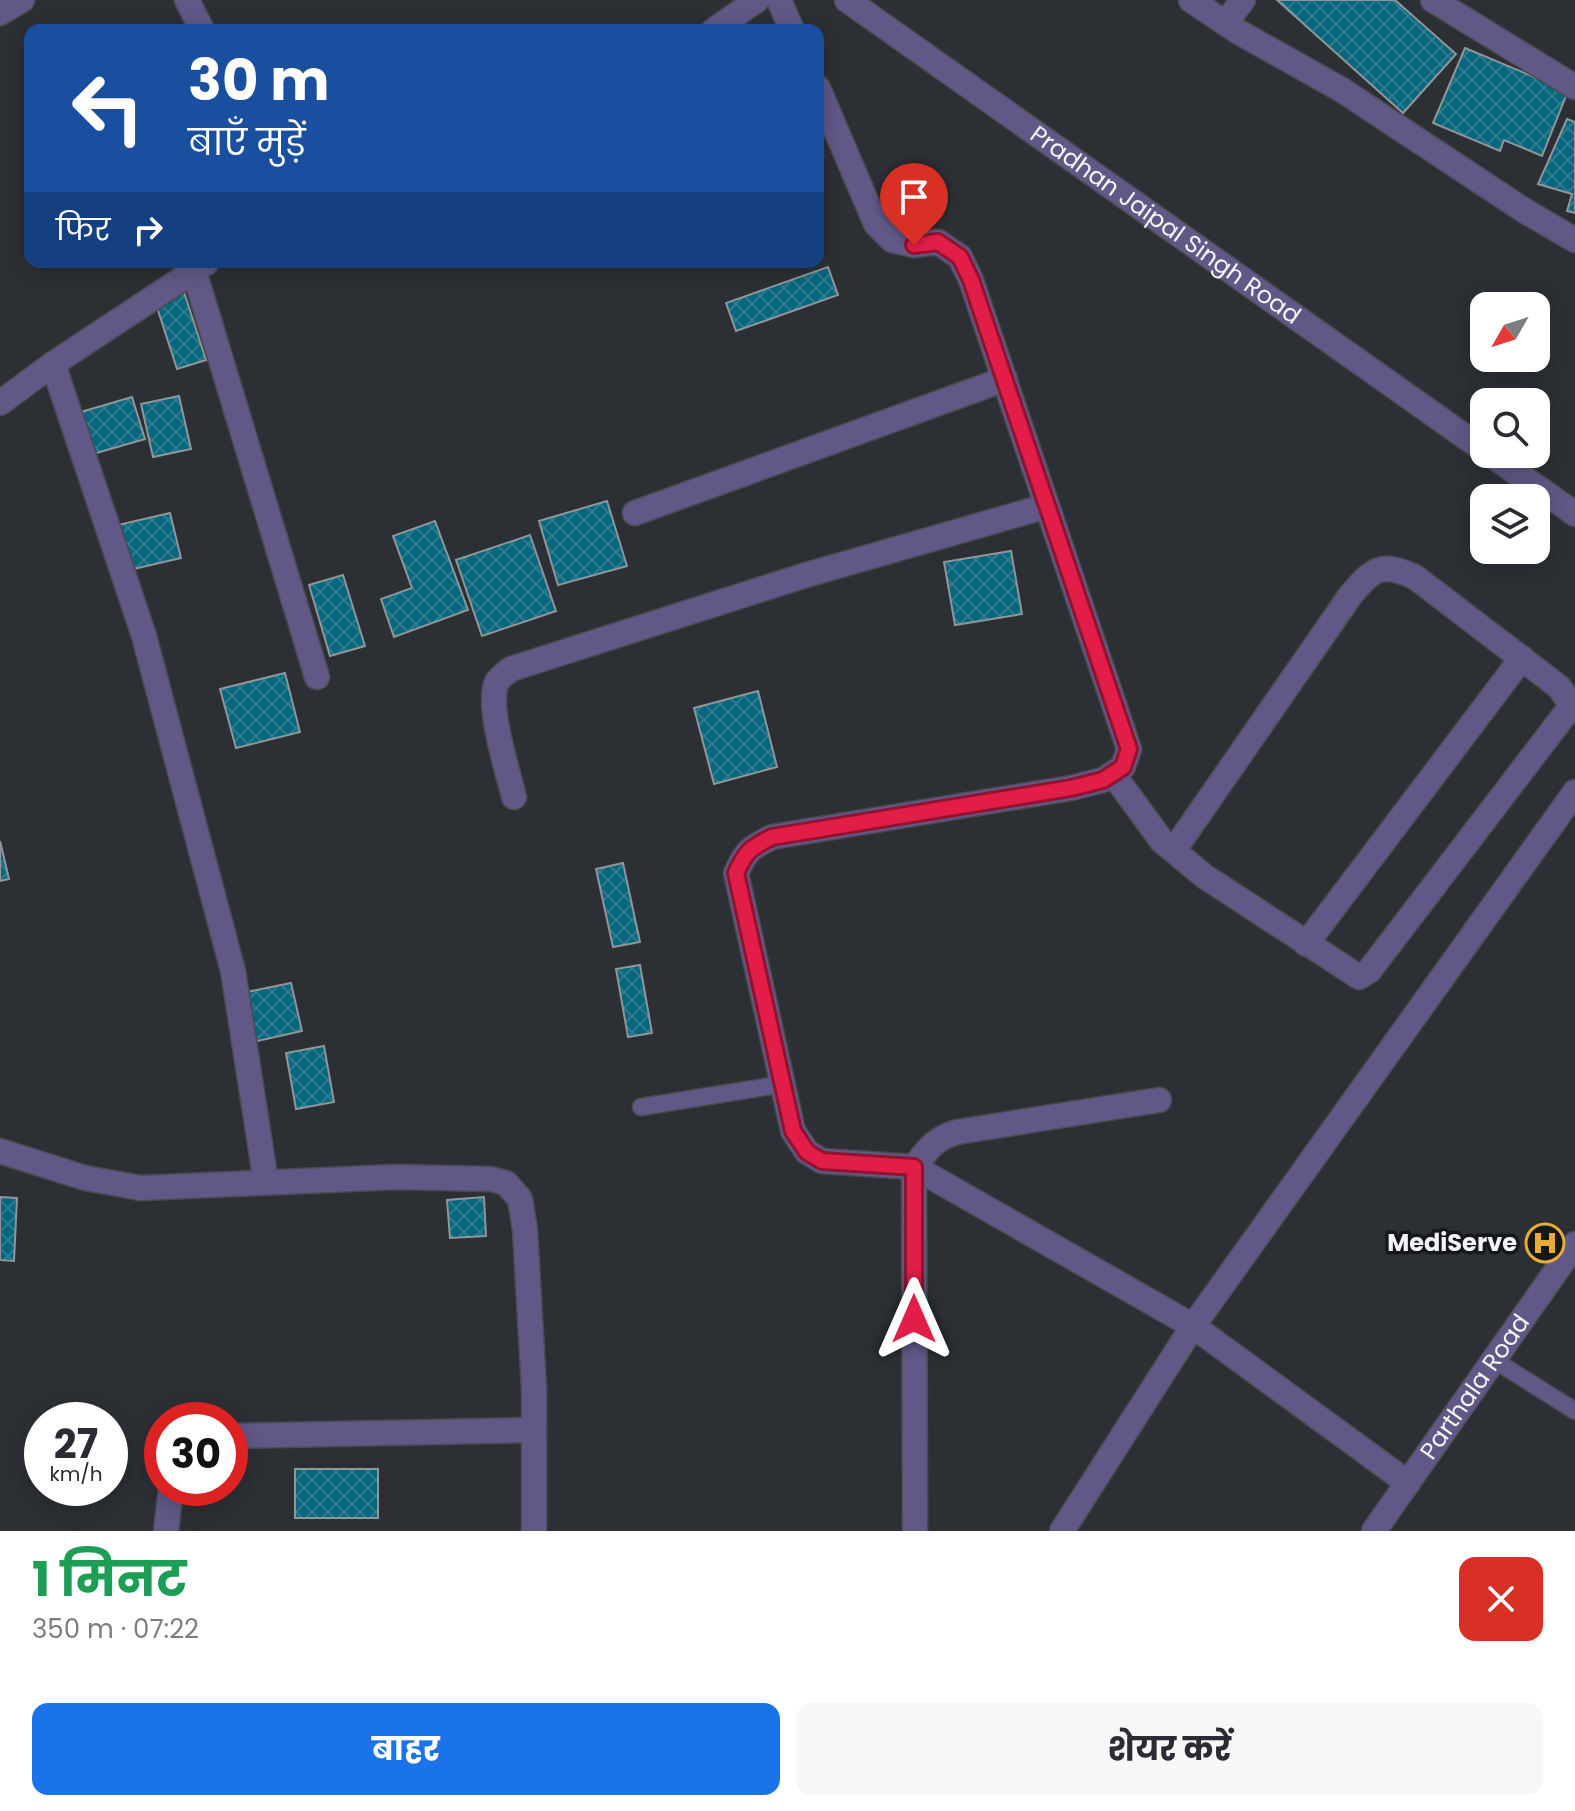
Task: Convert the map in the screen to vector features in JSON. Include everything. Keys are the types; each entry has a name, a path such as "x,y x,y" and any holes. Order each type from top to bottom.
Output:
{"street":[{"path":"0,13 22,0"},
{"path":"187,0 199,24"},
{"path":"723,24 757,0"},
{"path":"779,0 789,24"},
{"name":"Pradhan Jaipal Singh Road","path":"847,0 1470,440"},
{"path":"1191,0 1342,90 1525,211 1575,240"},
{"path":"1225,23 1243,0"},
{"path":"1433,0 1575,87"},
{"path":"824,102 876,224 892,240 914,245 938,242 960,257 971,280 1129,749 1123,767 1103,780 1071,788 772,837 752,847 736,873 793,1131 807,1152 822,1161 914,1167 1193,1326 1408,1483"},
{"path":"0,403 197,268"},
{"path":"201,268 317,677"},
{"path":"53,364 144,636 233,971 266,1182"},
{"path":"635,513 1005,379"},
{"path":"1510,468 1575,514"},
{"path":"514,797 496,722 494,693 498,680 511,669 806,575 1047,506"},
{"path":"1113,774 1153,829 1174,850 1204,876 1359,977 1369,971 1574,707 1559,687 1415,577 1399,570 1382,568 1367,576 1350,596 1174,850"},
{"path":"1306,944 1522,658"},
{"path":"1062,1531 1193,1326 1575,792"},
{"path":"915,1531 914,1167 929,1147 942,1137 957,1132 1159,1100"},
{"path":"0,1151 85,1178 141,1188 396,1177 491,1179 506,1183 520,1199 525,1230 534,1388 534,1531"},
{"name":"Parthala Road","path":"1374,1531 1575,1244"},
{"path":"248,1436 534,1430"},
{"path":"166,1531 169,1506"}],"lane":[{"path":"641,1107 783,1084"},
{"path":"1494,1360 1575,1411"}],"building":[{"path":"1277,0 1395,0 1456,54 1403,113"},
{"path":"1465,48 1568,91 1542,156 1504,140 1500,151 1433,123"},
{"path":"1567,119 1575,122 1575,213 1567,211 1572,194 1538,184"},
{"path":"828,267 838,295 736,331 726,303"},
{"path":"183,289 206,360 177,369 154,298"},
{"path":"179,396 191,449 153,457 141,404"},
{"path":"132,397 145,439 86,456 74,414"},
{"path":"607,501 627,566 558,585 539,521"},
{"path":"170,513 181,558 125,571 114,526"},
{"path":"435,521 468,610 394,637 381,599 412,588 393,536"},
{"path":"530,535 556,611 482,636 456,560"},
{"path":"1011,551 1022,614 955,625 944,562"},
{"path":"343,575 365,646 330,656 309,585"},
{"path":"285,673 300,732 236,748 220,689"},
{"path":"758,691 777,767 714,784 694,708"},
{"path":"0,841 9,879 0,881"},
{"path":"623,863 640,942 613,947 596,869"},
{"path":"640,965 652,1033 628,1037 616,969"},
{"path":"291,983 302,1031 253,1042 242,993"},
{"path":"324,1046 334,1102 296,1109 286,1053"},
{"path":"0,1197 17,1198 14,1261 0,1260"},
{"path":"484,1197 486,1236 450,1238 447,1200"},
{"path":"295,1469 378,1469 378,1518 295,1518"}],"place":[{"name":"MediServe","path":"1545,1243"}],"route":[{"path":"914,245 938,242 960,257 971,280 1129,749 1123,767 1103,780 1071,788 772,837 752,847 736,873 793,1131 807,1152 822,1161 914,1167 914,1319"}]}
